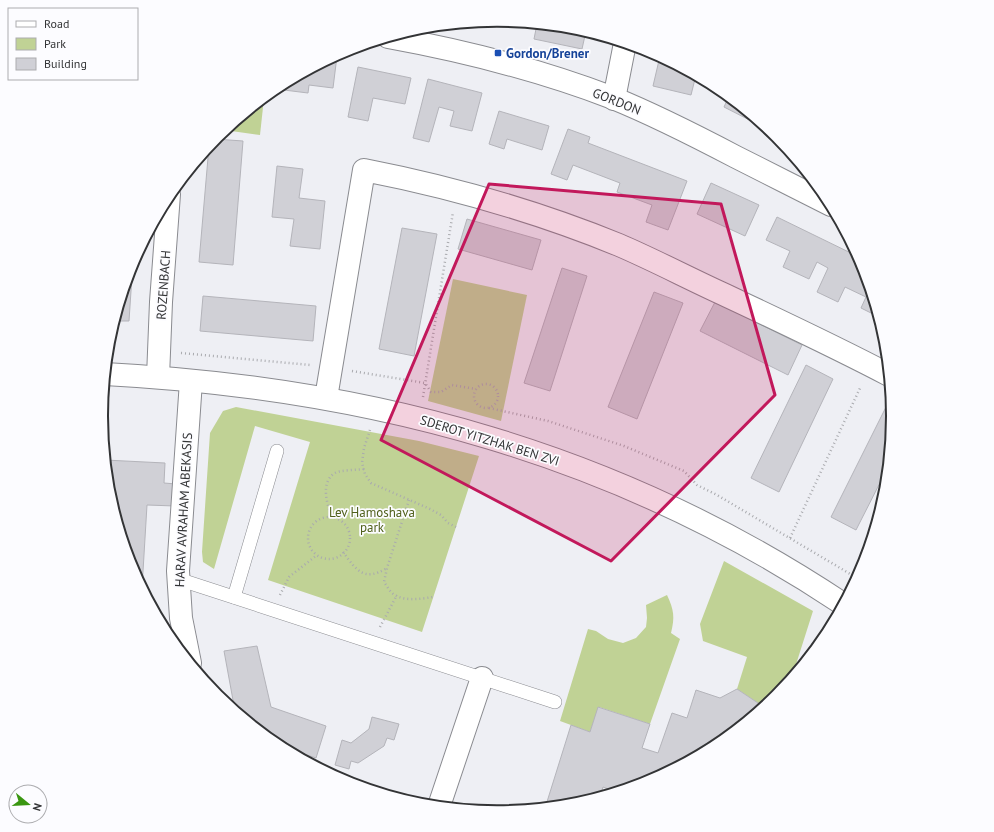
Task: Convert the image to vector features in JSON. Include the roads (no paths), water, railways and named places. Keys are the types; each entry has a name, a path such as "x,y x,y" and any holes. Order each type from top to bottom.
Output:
{"street":[{"name":"GORDON","path":"399,39 502,62 569,82 614,99 694,135 819,199"},
{"path":"614,99 624,49"},
{"path":"326,398 364,170 457,190 547,218 618,245 789,325 880,370"},
{"name":"ROZENBACH","path":"158,377 161,302 168,209"},
{"name":"SDEROT YITZHAK BEN ZVI","path":"110,374 158,377 233,385 326,398 419,418 485,435 544,454 629,487 676,508 783,565 839,601"},
{"name":"HARAV AVRAHAM ABEKASIS","path":"188,653 181,618 178,579 191,381"},
{"path":"442,801 482,678"}],"lane":[{"path":"234,597 277,452"},
{"path":"178,579 555,702"}],"place":[{"name":"Gordon/Brener","path":"498,53"}],"park label":[{"name":"Lev Hamoshava park","path":"372,520"}]}
